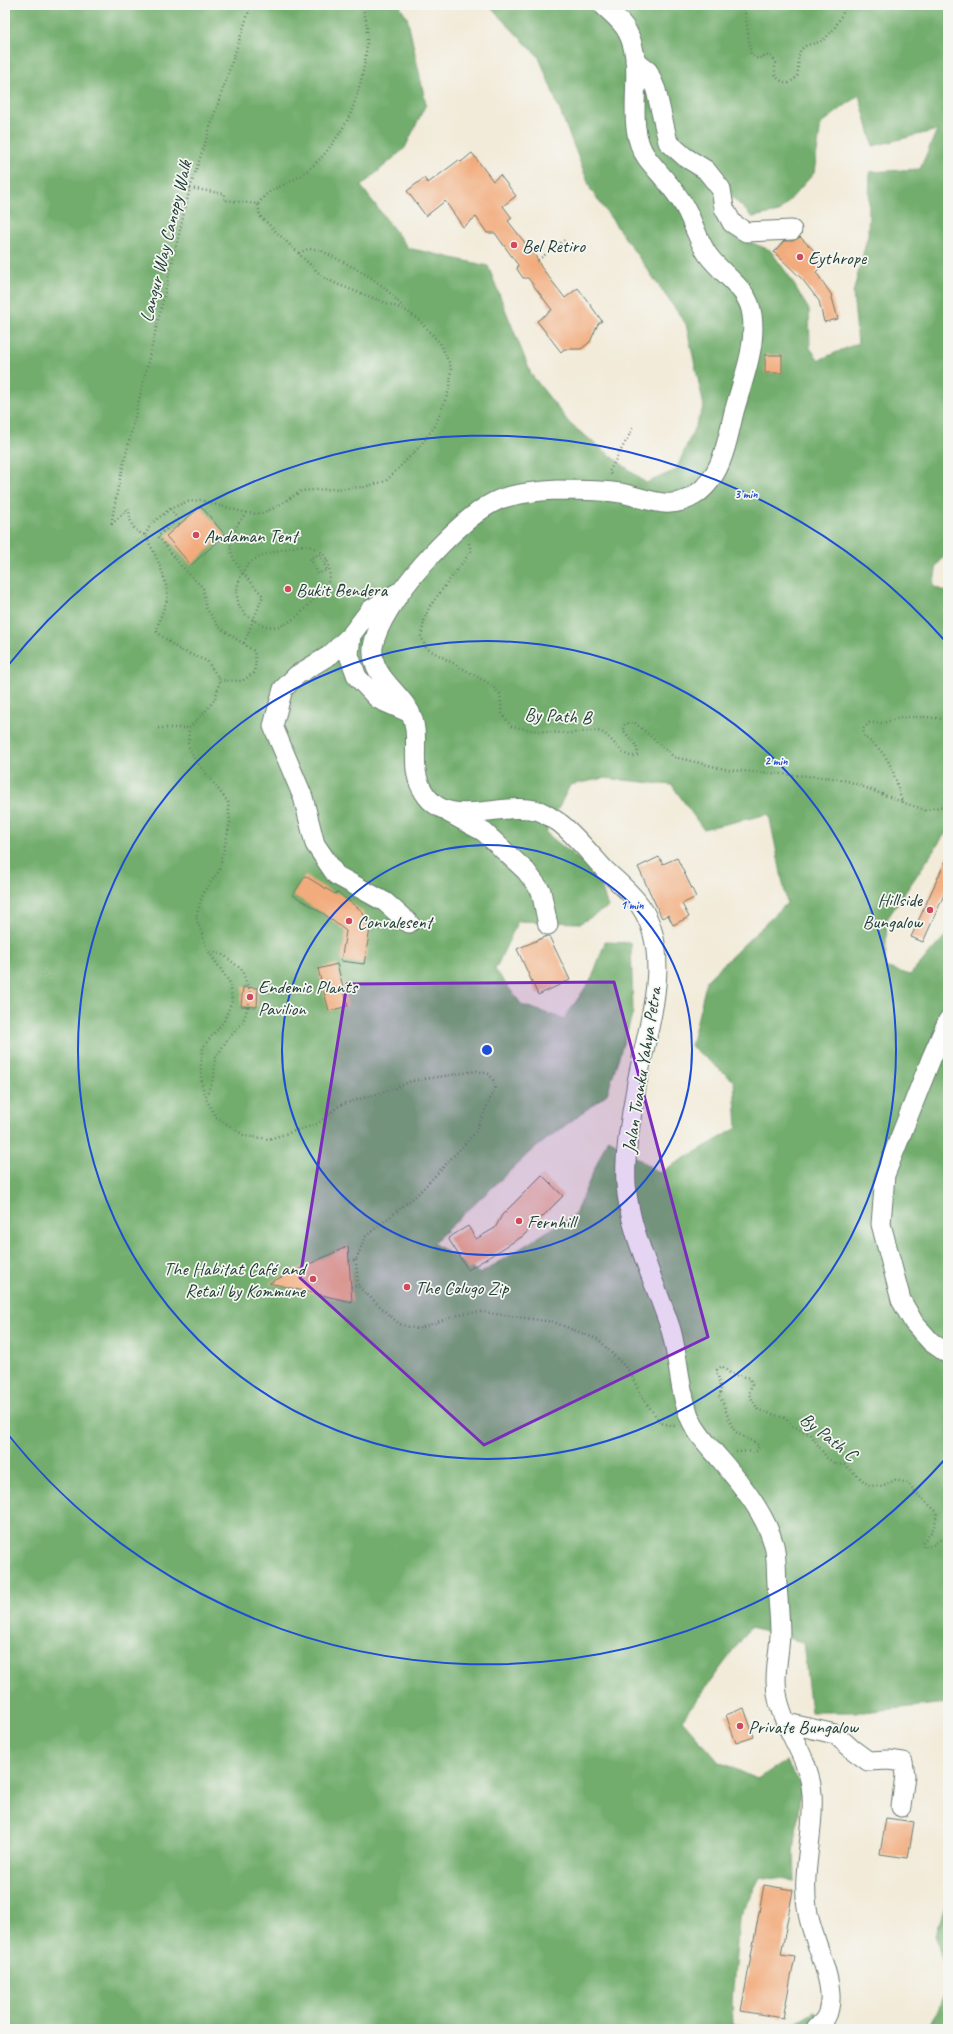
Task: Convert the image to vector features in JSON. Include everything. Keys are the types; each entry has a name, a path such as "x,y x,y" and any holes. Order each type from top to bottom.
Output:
{"street":[{"name":"Jalan Tuanku Yahya Petra","path":"603,5 626,27 632,43 635,61 638,145 677,195 706,253 716,265 741,288 747,298 752,312 753,336 748,361 720,464 694,496 674,502 656,504 623,493 556,490 512,496 494,502 467,523 428,558 403,589 383,619 373,645 374,662 382,678 411,713 415,727 417,778 422,790 431,800 445,810 459,814 523,808 542,812 560,823 629,894 641,907 650,927 655,945 656,999 638,1080 631,1123 625,1174 628,1206 672,1333 679,1361 684,1398 692,1425 723,1462 757,1508 775,1547 780,1629 776,1694 786,1723 804,1756 812,1782 813,1810 805,1874 807,1912 830,1990 829,2015 816,2029"},
{"path":"635,61 648,71 656,90 668,142 685,157 706,170 721,190 724,208 732,223 746,232 792,230"},
{"path":"403,589 370,610 351,635 330,655 297,675 283,689 273,726 303,797 315,844 336,876 385,902 409,923"},
{"path":"351,635 349,655 357,677 378,699 411,713"},
{"path":"445,810 458,819 484,832 526,870 541,891 548,925"},
{"path":"948,1020 885,1175 882,1224 901,1300 914,1323 931,1342 948,1354"},
{"path":"786,1723 835,1734 868,1761 889,1760 903,1762 905,1775 901,1807"}],"path":[{"name":"Langur Way Canopy Walk","path":"146,534 137,532 130,524 129,508 111,525 118,487 190,188 251,5"},
{"path":"158,728 188,728 206,712 215,699 220,680 207,661 178,649 158,632 158,623 167,600 168,588 160,570 158,558 146,534 151,524 170,509 186,502 200,500 246,513 260,514 271,510 301,491 364,487 386,481 420,446 435,426 450,388 451,367 440,344 419,320 404,310 339,285 323,277 260,216 258,204 266,193 296,179 322,157 351,113 358,92 368,34 365,11 361,5"},
{"path":"744,5 751,54 758,59 766,55 772,57 776,64 774,72 776,78 782,82 789,83 797,77 799,65 798,57 801,49 808,44 820,42 830,35 846,5"},
{"path":"190,188 225,194 224,200 258,204"},
{"path":"538,260 566,239"},
{"path":"299,253 308,249 318,249 373,278 392,293 404,310"},
{"path":"615,478 609,472 633,428"},
{"path":"170,509 178,518 158,536 181,566 203,588 206,608 219,627 244,643 254,652 256,662 254,673 242,681 220,680"},
{"path":"244,643 263,596 232,558 230,545 238,524 246,513"},
{"name":"By Path B","path":"467,523 471,551 430,606 425,617 421,636 426,648 490,684 500,694 502,714 512,726 529,730 563,733 598,731 605,734 623,753 635,756 638,755 636,745 624,730 625,724 634,722 674,757 729,770 834,778 851,782 902,802"},
{"path":"302,545 318,549 327,560 330,572 327,583 299,616 283,625 265,626 251,620 239,605 237,589 242,573 254,560 275,552 302,545"},
{"path":"319,554 323,562 327,570 318,574 310,558 319,554"},
{"path":"323,562 327,560"},
{"path":"948,716 943,719 902,717 883,723 869,723 863,729 864,737 878,746 890,762 902,802 925,810 948,805"},
{"path":"188,728 188,745 194,758 228,802 230,822 219,871 203,893 196,917 207,949 230,983 232,1001 224,1020 202,1047 201,1079 205,1097 216,1117 245,1136 269,1139 316,1124 340,1105 393,1089 411,1080 477,1071 489,1074 493,1080 495,1088 476,1133 418,1194 365,1237 356,1260 358,1286 398,1324 417,1329 464,1313 482,1312 554,1322 599,1340 630,1372 641,1396 661,1422 672,1426 686,1427 692,1425"},
{"path":"205,1097 214,1077 215,1059 227,1040 243,1022 251,996 242,970 225,956 207,949"},
{"path":"349,1260 356,1260"},
{"path":"351,1287 358,1286"},
{"name":"By Path C","path":"723,1462 739,1450 757,1451 759,1446 733,1429 724,1412 719,1396 721,1392 717,1370 722,1366 731,1374 750,1378 752,1384 750,1394 758,1410 785,1418 793,1426 811,1435 827,1458 835,1464 845,1465 868,1485 882,1487 895,1480 908,1483 914,1491 937,1512 934,1528 931,1535 923,1542 923,1547 932,1546 948,1534"}],"highlighted area":[{"path":"614,982 708,1337 484,1445 300,1278 347,984"}],"green space":[{"path":"5,5 399,5 407,17 426,104 405,148 361,186 408,248 488,266 531,374 570,424 646,483 676,470 704,406 686,324 591,190 539,57 488,5 948,5 948,552 937,565 933,586 948,593 948,833 945,834 887,919 885,967 910,975 948,933 948,1703 863,1712 811,1712 803,1642 750,1628 682,1720 718,1761 757,1779 786,1761 801,1784 794,1853 795,1881 760,1877 739,1919 732,2001 733,2024 780,2029 5,2029","holes":["859,95 873,146 937,130 920,169 870,172 868,235 853,293 858,343 819,360 810,348 809,310 789,276 770,250 742,239 713,209 729,194 752,217 779,212 814,173 821,124","604,778 672,785 703,829 769,814 787,903 707,980 691,1046 734,1081 737,1128 659,1173 608,1138 575,1214 480,1274 433,1243 530,1152 607,1094 633,1012 631,943 605,942 592,978 564,1019 522,1005 495,970 518,921 581,923 608,907 597,874 546,833 570,785"]},
{"path":"948,1897 948,1979 935,1937"},
{"path":"948,1987 948,2029 928,2029"},
{"path":"814,2012 826,2029 786,2029"}],"building":[{"name":"Bel Retiro","path":"472,153 493,181 500,175 516,196 503,206 512,218 508,221 536,257 541,267 565,298 578,288 602,321 598,324 590,342 581,349 564,349 561,352 537,321 552,310 528,278 523,278 517,269 518,265 495,233 487,233 476,217 463,227 445,201 426,216 407,191 424,178 428,183 459,160 461,162"},
{"name":"Eythrope","path":"800,237 826,262 816,272 831,294 838,319 824,322 819,301 803,280 774,252 784,241 793,241"},
{"path":"765,355 782,355 782,373 765,373"},
{"name":"Andaman Tent","path":"201,506 225,535 191,565 166,536"},
{"name":"Hillside Bungalow","path":"948,855 948,886 923,942 911,937"},
{"path":"659,857 663,864 677,858 696,897 682,904 689,917 673,925 668,915 662,918 638,867"},
{"name":"Convalesent","path":"305,876 335,894 337,892 362,911 370,929 364,964 341,961 346,931 324,914 293,895"},
{"path":"549,936 570,980 538,995 517,949"},
{"path":"337,964 348,1006 329,1011 318,969"},
{"name":"Endemic Plants Pavilion","path":"243,987 258,988 257,1007 241,1006"},
{"name":"Fernhill","path":"542,1175 563,1196 523,1236 468,1270 448,1238 468,1226 476,1239 495,1228 502,1215"},
{"path":"348,1246 352,1302 269,1283"},
{"name":"Private Bungalow","path":"744,1708 754,1737 736,1743 726,1715"},
{"path":"886,1818 914,1822 908,1858 880,1854"},
{"path":"764,1885 793,1890 781,1955 795,1957 783,2018 741,2011"}],"place":[{"name":"Bel Retiro","path":"514,245"},
{"name":"Eythrope","path":"800,257"},
{"name":"Andaman Tent","path":"196,535"},
{"name":"Bukit Bendera","path":"288,589"},
{"name":"Hillside Bungalow","path":"930,910"},
{"name":"Convalesent","path":"349,921"},
{"name":"Endemic Plants Pavilion","path":"250,997"},
{"name":"Fernhill","path":"519,1221"},
{"name":"The Habitat Café and Retail by Kommune","path":"313,1279"},
{"name":"The Colugo Zip","path":"407,1287"},
{"name":"Private Bungalow","path":"740,1726"}]}
